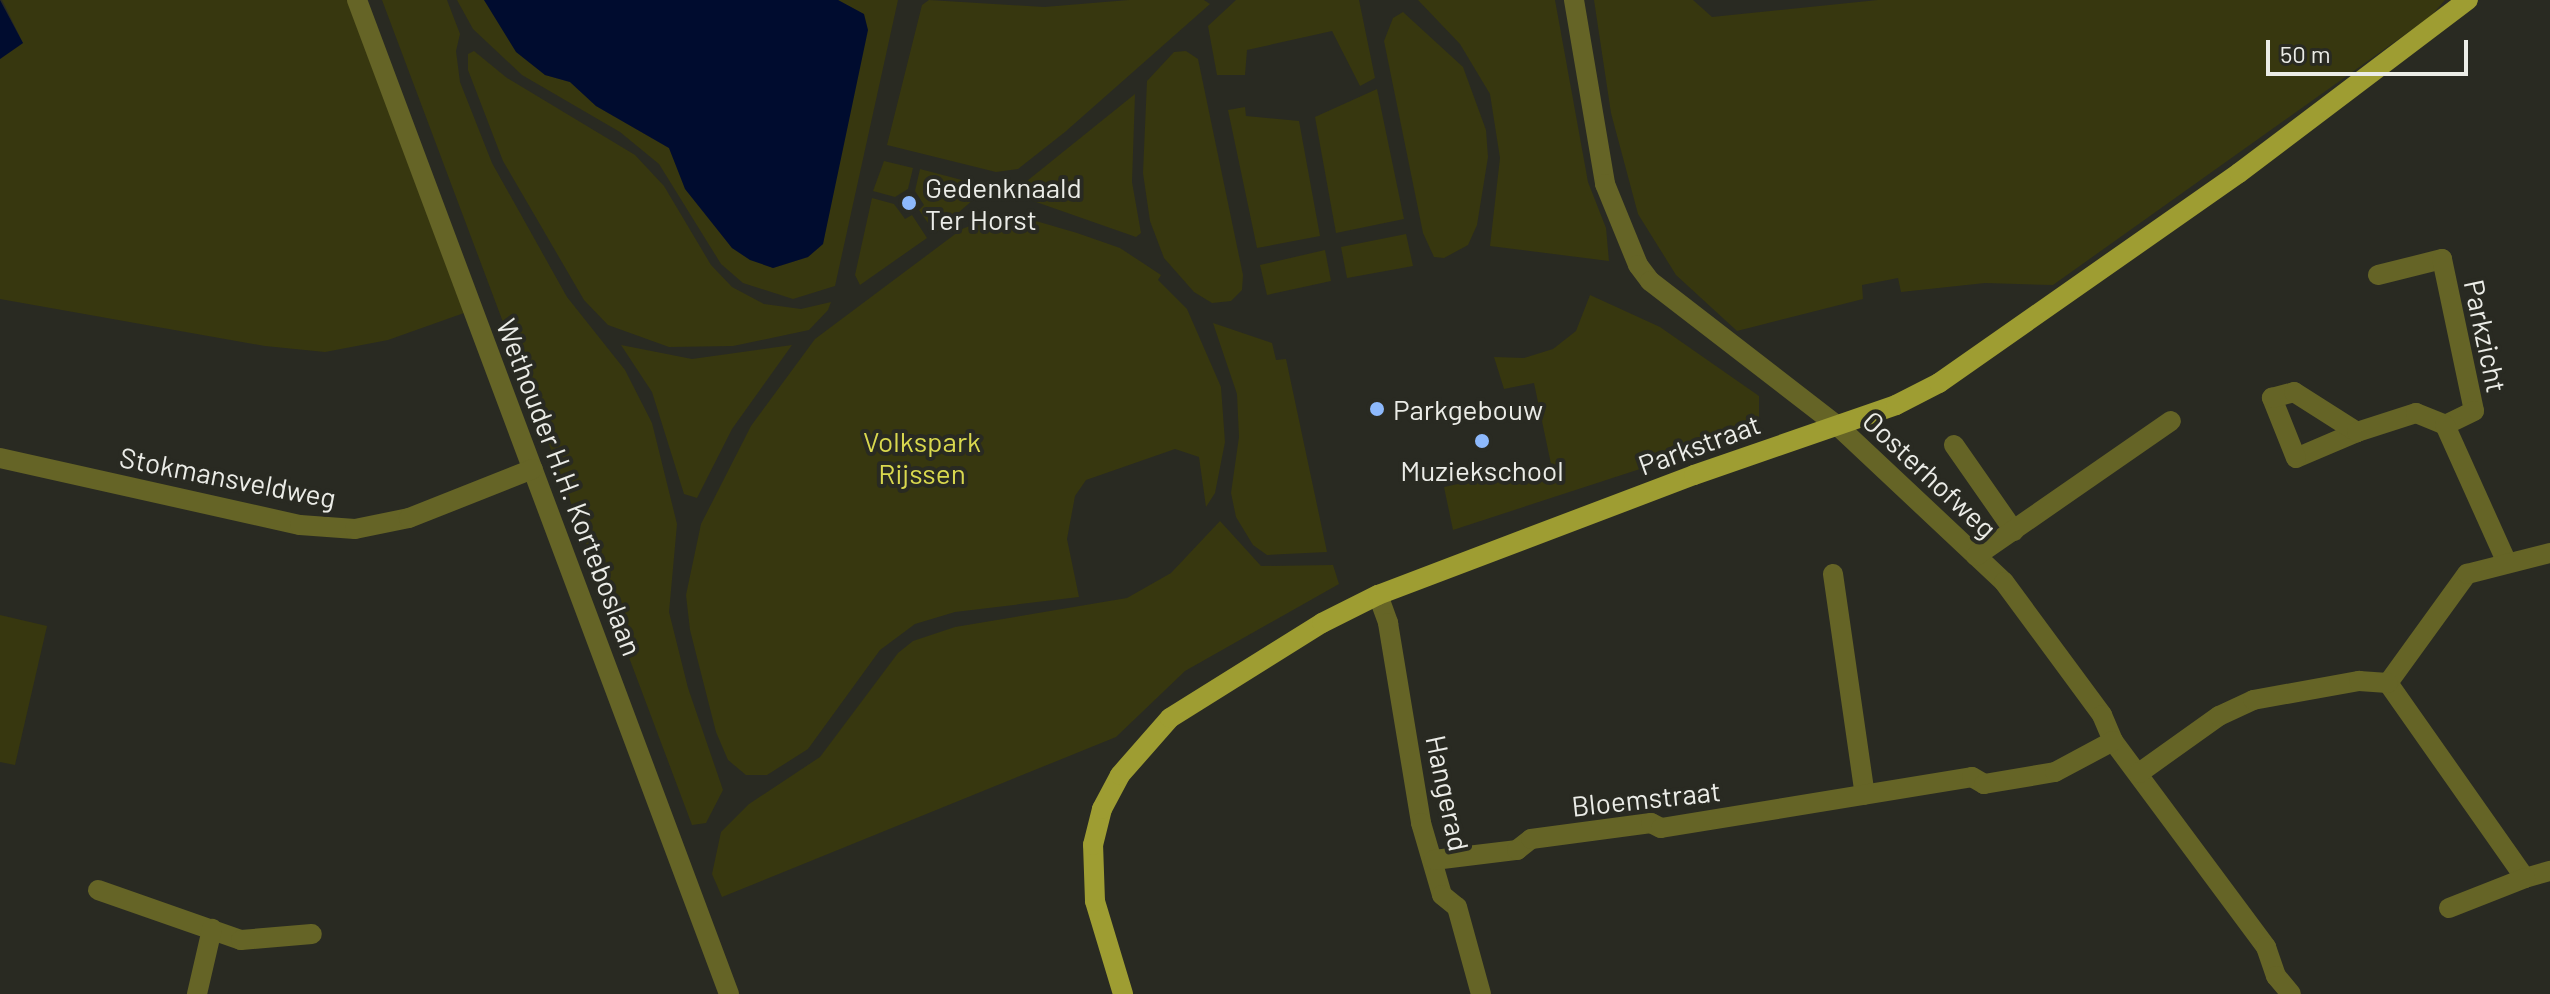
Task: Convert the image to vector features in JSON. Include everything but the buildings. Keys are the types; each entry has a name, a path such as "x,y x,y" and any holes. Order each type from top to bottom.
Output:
{"main road":[{"name":"Parkstraat","path":"1123,994 1095,901 1093,845 1102,809 1120,775 1170,718 1322,623 1378,595 1708,469 1839,427 1939,383 2239,173 2468,0"}],"street":[{"name":"Wethouder H.H. Korteboslaan","path":"357,0 729,994"},
{"name":"Oosterhofweg","path":"1574,0 1605,184 1638,265 1650,281 1839,427 2004,582 2093,703 2113,741 2266,947 2280,991"},
{"name":"Parkzicht","path":"2378,275 2442,259 2474,411 2445,425"},
{"path":"2357,432 2416,413 2445,425 2506,561"},
{"path":"1976,556 2171,421"},
{"path":"1954,445 2014,531"},
{"name":"Stokmansveldweg","path":"0,458 300,525 355,529 409,518 533,469"},
{"path":"2388,683 2467,574 2506,561 2550,553"},
{"path":"1833,574 1865,795"},
{"name":"Hangerad","path":"1378,595 1388,623 1421,823 1442,895 1457,907 1481,994"},
{"path":"2139,773 2219,716 2253,700 2359,681 2388,683"},
{"path":"2388,683 2525,878"},
{"name":"Bloemstraat","path":"1434,860 1517,850 1531,839 1651,823 1661,828 1972,777 1984,784 2055,772 2113,741"},
{"path":"2449,908 2550,871"},
{"path":"98,890 241,940 312,934"},
{"path":"197,994 212,929"}],"green space":[{"path":"2,0 347,0 464,313 388,340 325,352 265,346 0,299 0,59 23,43"},
{"path":"382,0 447,0 460,34 456,51 460,82 492,163 567,297 625,370 652,423 677,524 669,612 688,688 723,790 706,823 692,825"},
{"path":"457,0 484,0 545,75 570,82 596,106 669,148 686,189 732,248 773,268 808,257 823,244 863,14 838,0 898,0 835,286 793,299 743,283 721,264 659,164 620,132 522,75 473,29"},
{"path":"929,0 1044,7 1129,0 1204,0 1210,4 1065,132 1018,169 996,172 887,145 922,5"},
{"path":"1236,0 1359,0 1375,78 1360,86 1332,31 1247,50 1245,75 1217,75 1208,26"},
{"path":"1418,0 1555,0 1588,182 1606,228 1609,261 1490,246 1500,158 1490,94 1460,44"},
{"path":"1594,0 1693,0 1712,17 1878,0 2445,0 2431,16 2053,285 1985,283 1901,292 1898,278 1862,285 1863,299 1737,331 1676,275 1638,214 1611,113"},
{"path":"1403,12 1463,67 1486,130 1488,157 1477,225 1468,245 1444,258 1434,257 1423,233 1384,41 1393,18"},
{"path":"474,51 507,78 635,155 664,186 711,265 732,287 764,304 801,309 831,302 828,310 809,330 733,346 669,347 608,325 584,300 503,161 468,70 468,54"},
{"path":"1186,51 1198,59 1243,275 1242,290 1231,301 1212,303 1194,292 1164,258 1150,221 1143,173 1147,81 1174,52"},
{"path":"1377,89 1404,219 1336,233 1315,117"},
{"path":"1135,94 1132,182 1141,233 1136,237 1019,196 1022,185"},
{"path":"1245,107 1246,116 1299,121 1320,236 1257,248 1228,110"},
{"path":"884,161 913,168 908,189 895,197 873,191"},
{"path":"920,169 977,184 982,192 935,233 919,210 924,205 915,191"},
{"path":"872,198 894,204 905,219 912,215 927,238 860,285 855,275"},
{"name":"Volkspark Rijssen","path":"991,218 1029,219 1077,233 1120,248 1161,275 1158,280 1187,309 1221,387 1225,442 1215,493 1206,507 1199,457 1175,449 1086,480 1075,496 1067,539 1079,597 955,612 915,624 880,650 808,749 767,775 746,775 728,760 716,732 690,630 686,595 701,524 751,426 815,339 962,229"},
{"path":"1406,234 1413,266 1347,278 1341,247"},
{"path":"1325,250 1331,281 1267,295 1260,265"},
{"path":"1590,295 1660,327 1759,396 1759,418 1715,434 1677,457 1453,530 1444,487 1551,464 1534,383 1504,389 1494,357 1524,358 1553,349 1576,331"},
{"path":"1213,323 1272,343 1276,360 1286,359 1327,552 1267,555 1253,545 1236,517 1231,493 1239,437 1237,394"},
{"path":"621,345 692,359 792,345 732,429 697,498 684,494 652,392"},
{"path":"1220,521 1261,566 1333,565 1339,584 1185,671 1116,737 722,897 712,874 721,832 749,804 820,757 898,653 913,641 955,627 1127,598 1171,573"},
{"path":"0,615 47,626 15,765 0,762"}],"water":[{"path":"0,0 23,43 0,59"},
{"path":"484,0 838,0 864,14 868,30 823,244 808,257 773,268 750,260 732,248 685,189 669,148 596,106 570,82 545,75 516,52"}],"place":[{"name":"Gedenknaald Ter Horst","path":"909,203"},
{"name":"Parkgebouw","path":"1377,409"},
{"name":"Muziekschool","path":"1482,441"}]}
